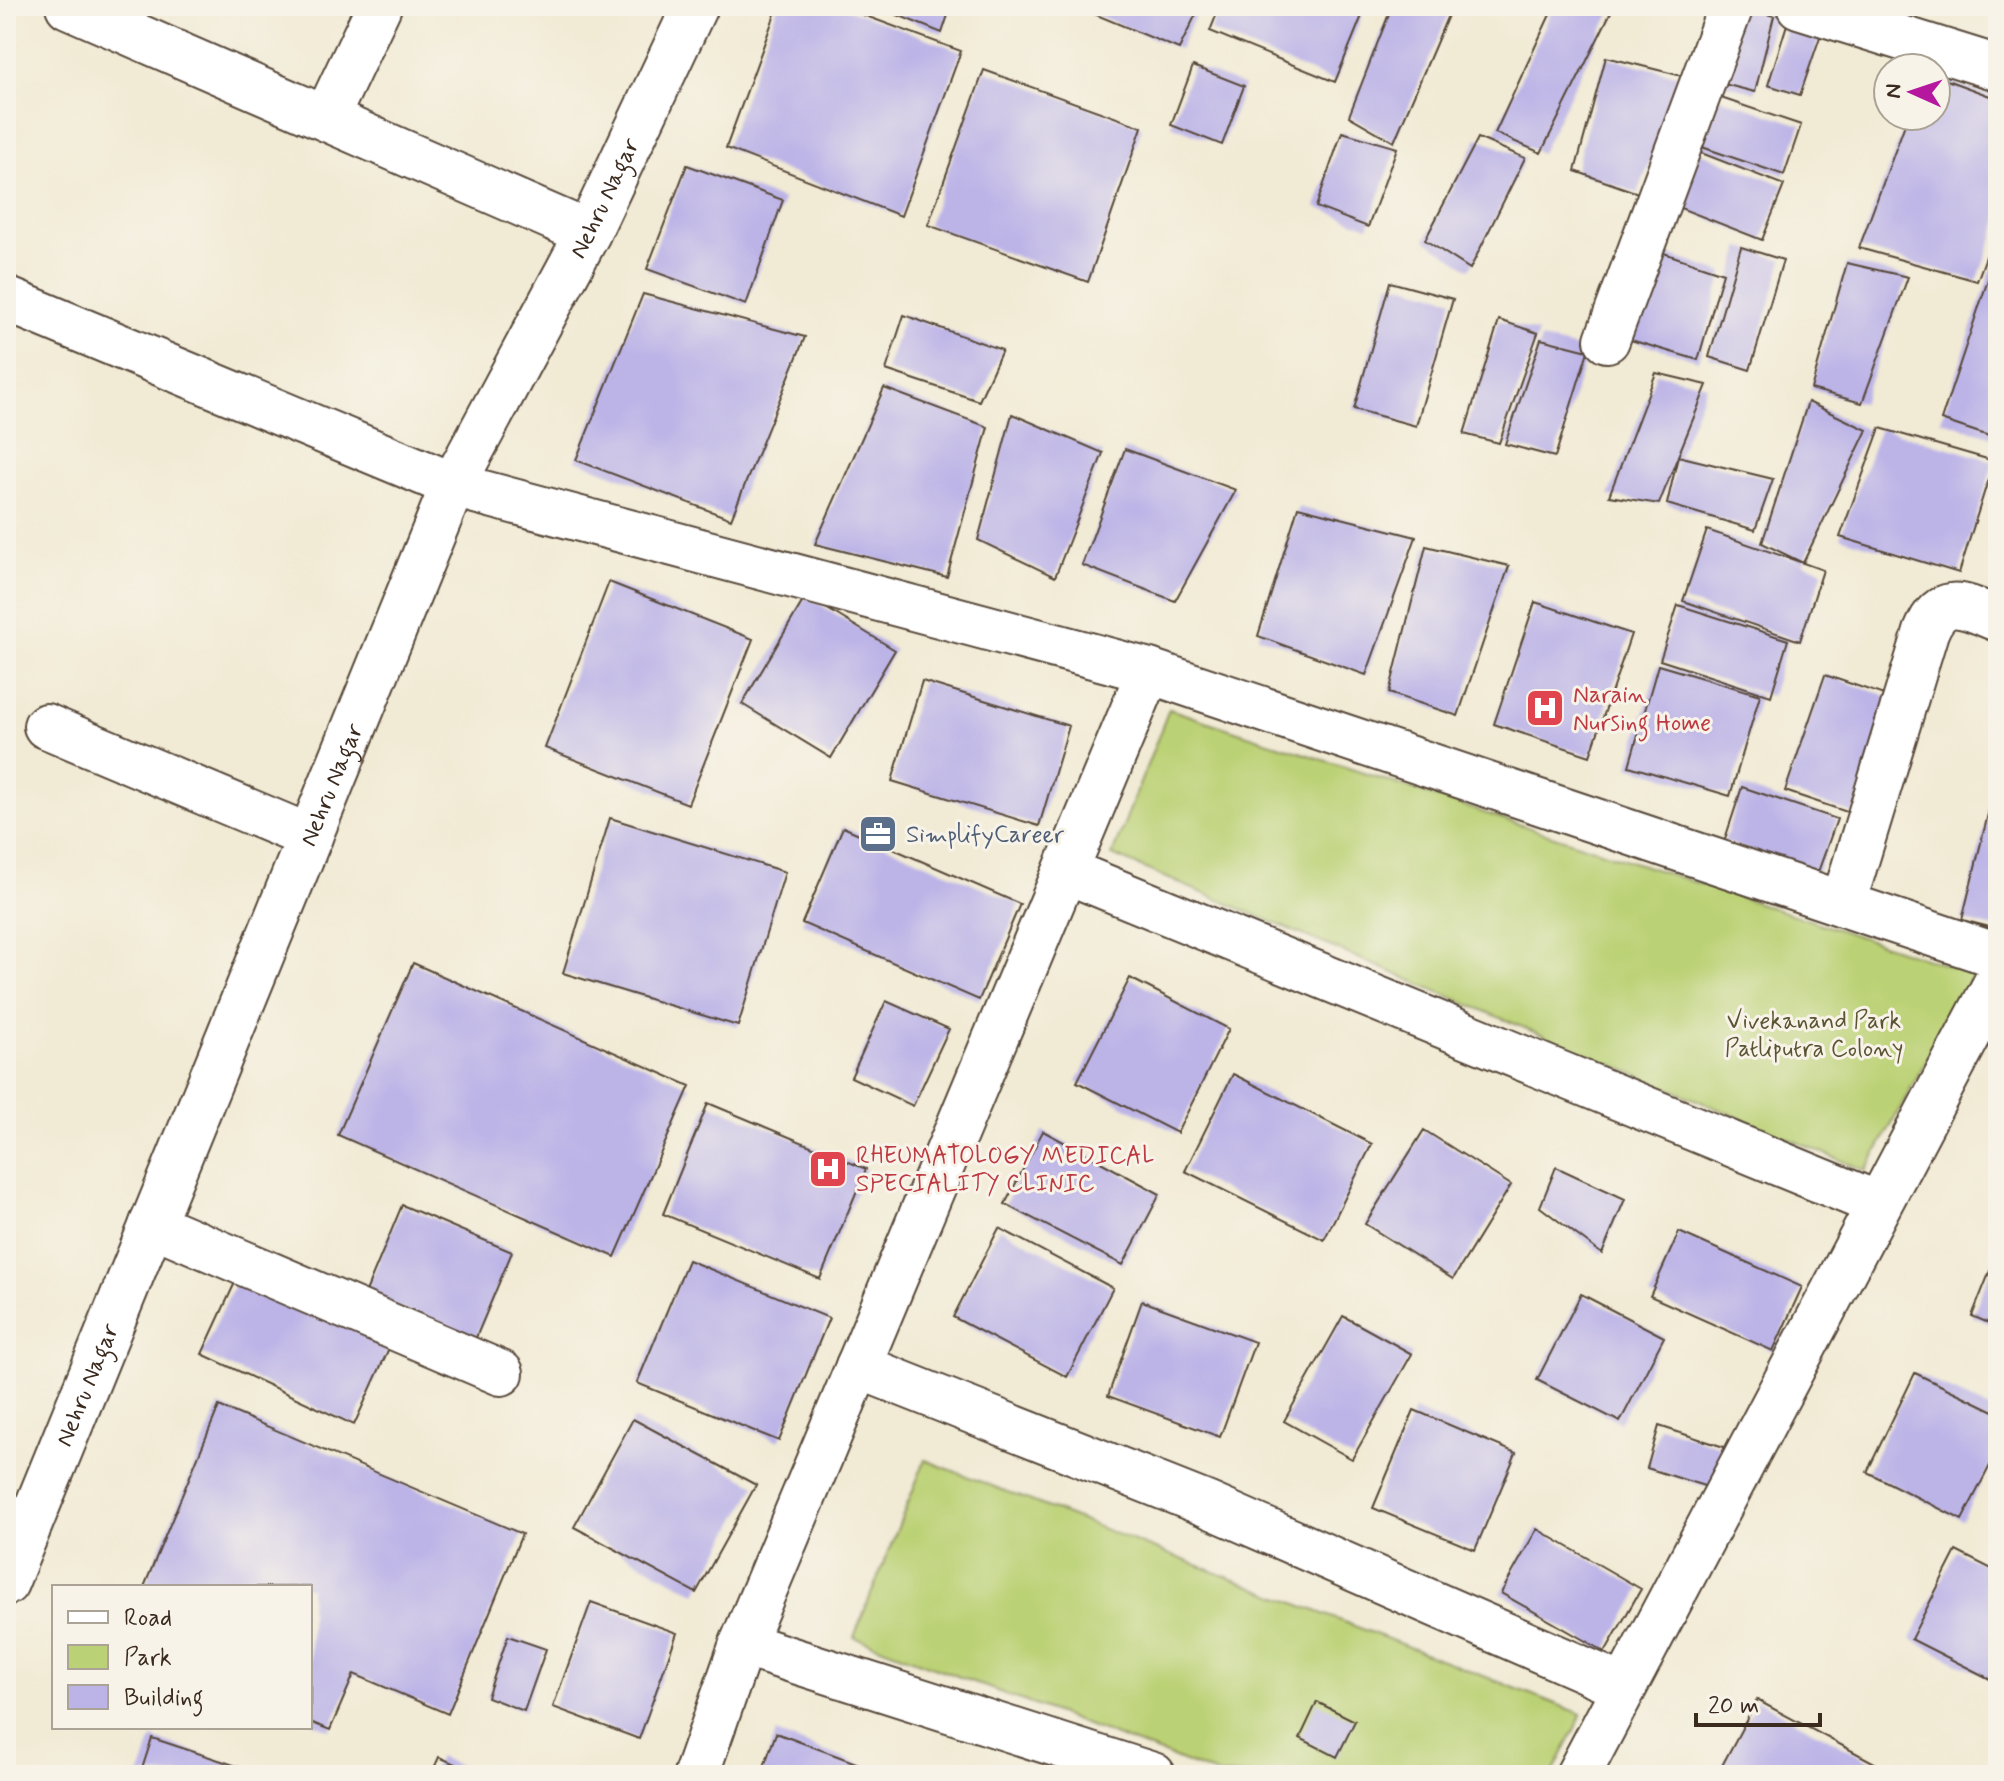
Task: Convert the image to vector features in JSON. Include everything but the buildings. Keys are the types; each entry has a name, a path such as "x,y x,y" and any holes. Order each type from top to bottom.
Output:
{"street":[{"path":"68,6 588,233"},
{"path":"326,118 379,6"},
{"name":"Nehru Nagar","path":"6,1583 453,485 588,233 695,6"},
{"path":"1607,340 1731,6"},
{"path":"1799,6 1998,68"},
{"path":"6,299 453,485 1149,671 1998,956"},
{"path":"1843,904 1930,621 1940,608 1947,606 1968,608 1998,619"},
{"path":"696,1775 742,1644 1149,671"},
{"path":"46,726 310,837"},
{"path":"1066,871 1878,1204"},
{"path":"1578,1775 1998,979"},
{"path":"152,1224 501,1373"},
{"path":"858,1366 1206,1504 1624,1687"},
{"path":"742,1644 1153,1775"}],"green space":[{"name":"Vivekanand Park Patliputra Colony","path":"1169,709 1973,974 1866,1171 1112,855"},
{"path":"925,1460 1582,1714 1552,1775 1219,1775 854,1637"}],"place":[{"name":"Narain Nursing Home","path":"1545,708"},
{"name":"SimplifyCareer","path":"878,834"},
{"name":"RHEUMATOLOGY MEDICAL SPECIALITY CLINIC","path":"828,1169"}]}
